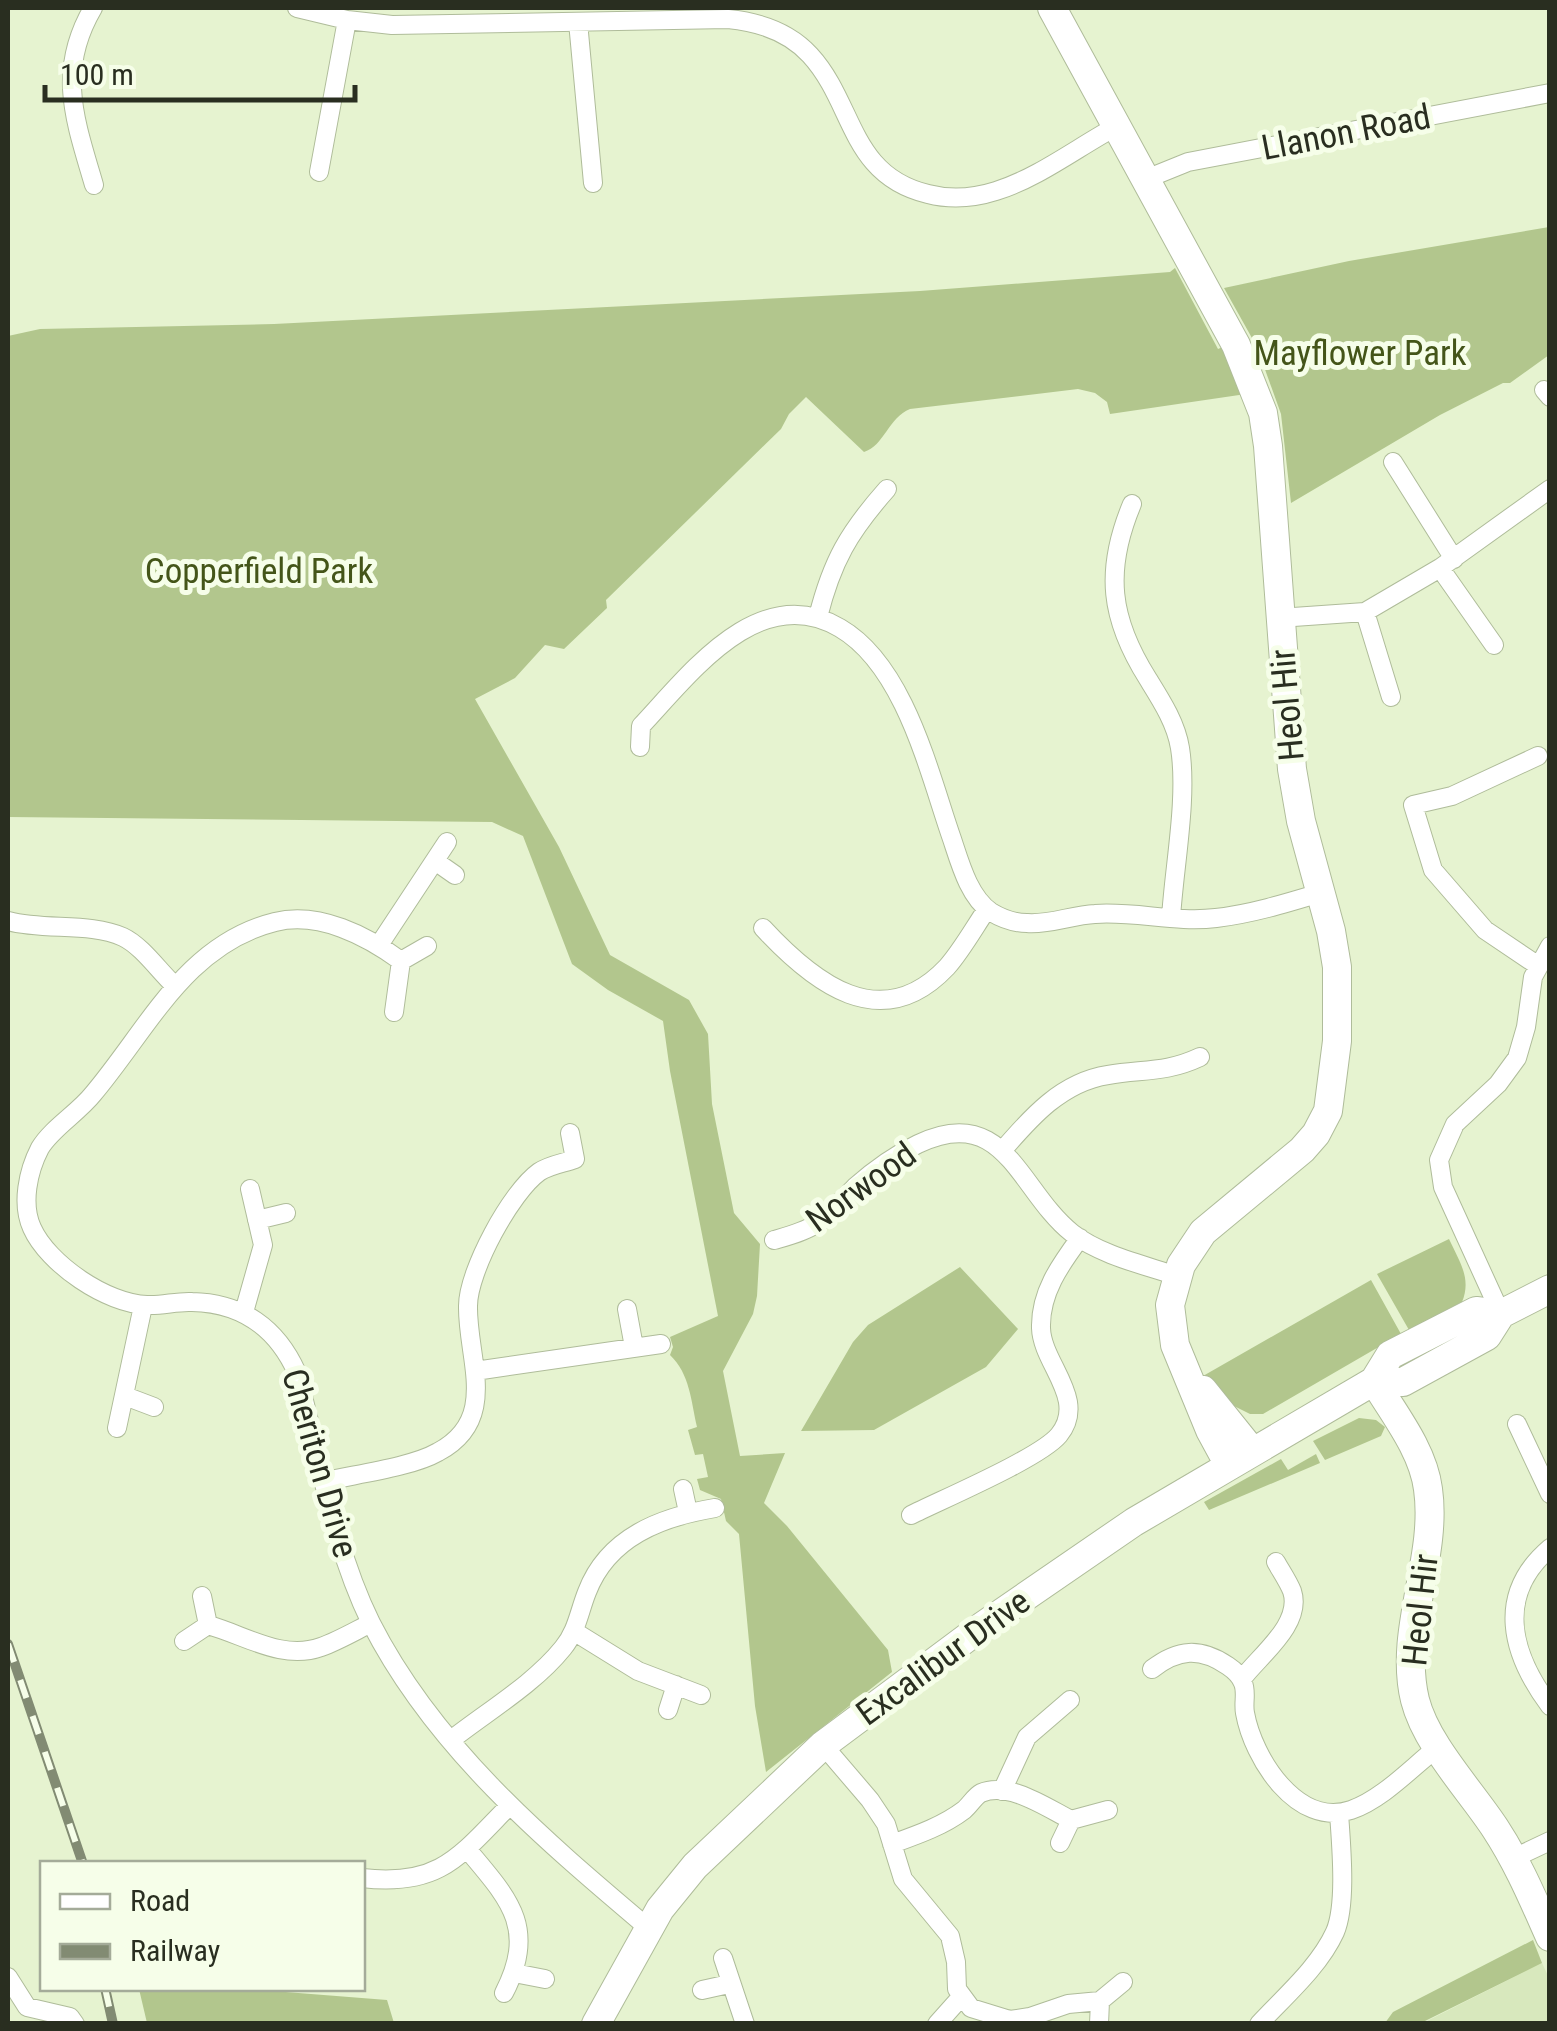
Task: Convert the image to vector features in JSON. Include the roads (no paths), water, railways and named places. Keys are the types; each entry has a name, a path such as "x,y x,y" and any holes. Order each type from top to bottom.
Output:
{"street":[{"path":"94,8 74,53 70,84 75,120 94,185"},
{"path":"297,8 347,20 421,25 728,19 763,24 811,56 856,139 878,168 906,187 941,197 980,196 1011,185 1116,126"},
{"name":"Heol Hir","path":"1052,8 1236,345 1263,413 1292,769 1334,950 1338,997 1336,1066 1328,1111 1302,1150 1203,1232 1188,1252 1170,1305 1172,1330 1198,1401 1240,1458"},
{"path":"320,172 347,20"},
{"path":"578,22 592,183"},
{"name":"Llanon Road","path":"1146,179 1188,162 1550,93"},
{"path":"1394,462 1494,645"},
{"path":"818,616 835,559 856,524 887,489"},
{"path":"1280,618 1364,612 1447,564 1550,489"},
{"path":"1132,504 1116,549 1114,600 1126,643 1168,712 1180,747 1181,789 1171,918"},
{"path":"1364,612 1391,697"},
{"path":"640,748 641,726 724,641 770,618 818,616 860,642 894,688 912,726 958,859 974,892 999,917 1028,924 1091,914 1215,918 1320,893"},
{"path":"1538,756 1452,796 1413,804 1433,870 1485,930 1538,965"},
{"path":"378,945 447,842"},
{"path":"435,860 456,875"},
{"path":"764,928 802,968 834,990 870,1000 888,1000 920,989 944,970 987,909"},
{"name":"Cheriton Drive","path":"401,962 378,945 329,923 279,920 235,935 174,985 90,1098 42,1145 30,1175 26,1202 30,1226 62,1267 116,1299 143,1306 190,1302 219,1305 244,1312 267,1327 287,1350 298,1373 345,1556 371,1623 414,1691 508,1806 648,1927"},
{"path":"8,921 34,928 92,928 125,938 174,985"},
{"path":"394,1012 401,962 428,946"},
{"path":"1501,1314 1443,1187 1439,1160 1455,1124 1498,1084 1517,1058 1538,965 1550,946"},
{"path":"1002,1151 1040,1108 1070,1088 1103,1076 1164,1071 1200,1057"},
{"path":"326,1481 421,1458 446,1447 471,1421 478,1397 468,1307 470,1281 518,1191 542,1170 575,1158 570,1133"},
{"name":"Norwood","path":"774,1240 812,1227 875,1170 918,1144 938,1136 970,1133 1002,1151 1068,1230 1178,1276"},
{"path":"244,1312 263,1245 250,1189"},
{"path":"257,1220 286,1213"},
{"path":"911,1515 1048,1445 1066,1425 1068,1396 1040,1331 1052,1280 1080,1238"},
{"name":"Excalibur Drive","path":"596,2024 648,1927 695,1866 823,1745 984,1625 1134,1522 1374,1381 1403,1382 1486,1336 1501,1314 1550,1289"},
{"path":"117,1428 143,1306"},
{"path":"627,1309 634,1347"},
{"path":"475,1371 661,1344"},
{"name":"Heol Hir","path":"1374,1381 1421,1462 1428,1489 1429,1520 1413,1638 1412,1676 1418,1712 1514,1858 1550,1937"},
{"path":"125,1396 154,1407"},
{"path":"1517,1424 1550,1494"},
{"path":"682,1489 688,1512"},
{"path":"451,1740 562,1650 575,1632 594,1575 606,1560 646,1528 670,1516 714,1508"},
{"path":"1550,1548 1522,1581 1514,1622 1526,1668 1550,1706"},
{"path":"1242,1679 1286,1628 1291,1616 1292,1591 1276,1562"},
{"path":"202,1596 208,1625"},
{"path":"184,1641 208,1625 244,1635 268,1647 295,1651 320,1648 371,1623"},
{"path":"575,1632 638,1670 701,1695"},
{"path":"1152,1669 1164,1660 1196,1651 1223,1662 1242,1679 1245,1714 1270,1772 1298,1802 1312,1809 1339,1812 1366,1803 1438,1747"},
{"path":"668,1710 676,1685"},
{"path":"1002,1791 1028,1737 1070,1700"},
{"path":"823,1745 886,1824 903,1879 950,1936 956,1962 956,1989 970,2008 1010,2020 1030,2017 1068,2004 1100,2000 1122,1982"},
{"path":"892,1844 931,1830 964,1810 980,1793 1002,1791 1027,1798 1071,1820 1108,1810"},
{"path":"365,1878 404,1880 430,1874 467,1849 508,1806"},
{"path":"1259,2024 1308,1970 1335,1931 1340,1900 1339,1812"},
{"path":"1060,1843 1071,1820"},
{"path":"1514,1858 1550,1840"},
{"path":"467,1849 509,1900 519,1926 514,1973 504,1993"},
{"path":"724,1958 745,2024"},
{"path":"514,1973 545,1979"},
{"path":"8,1977 27,2007 70,2017 74,2024"},
{"path":"702,1990 730,1984"},
{"path":"937,2024 962,1996"},
{"path":"1100,2000 1100,2024"}],"railway":[{"path":"8,1644 82,1861"},
{"path":"106,1991 113,2024"}],"park label":[{"name":"Mayflower Park","path":"1360,353"},
{"name":"Copperfield Park","path":"259,571"}]}
